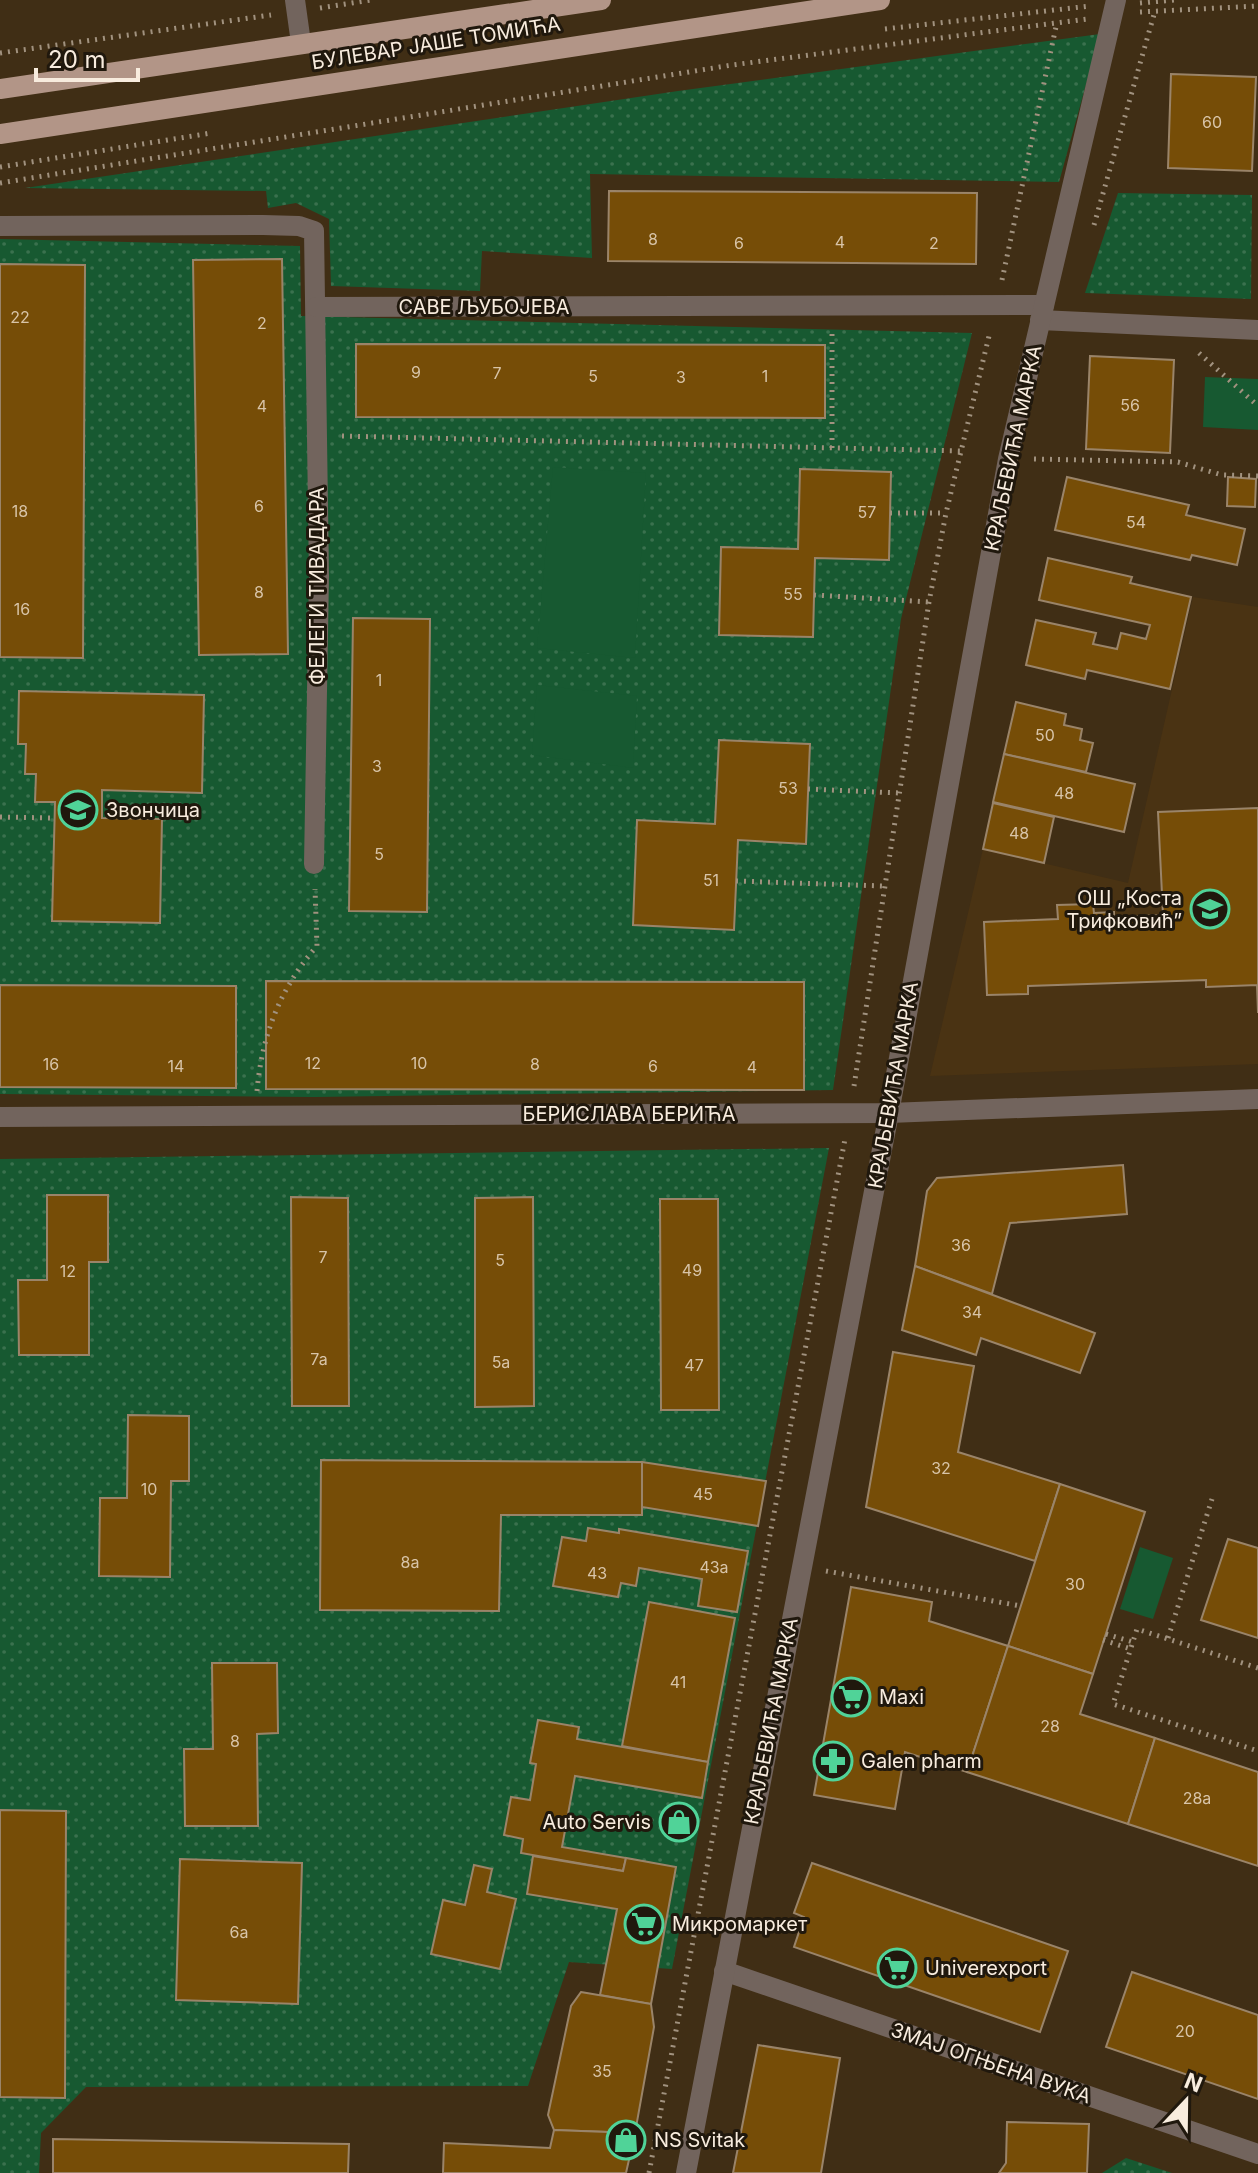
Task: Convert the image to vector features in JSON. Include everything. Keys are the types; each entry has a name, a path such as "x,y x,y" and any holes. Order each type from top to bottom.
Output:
{"main road":[{"name":"БУЛЕВАР ЈАШЕ ТОМИЋА","path":"0,89 601,0"},
{"name":"БУЛЕВАР ЈАШЕ ТОМИЋА","path":"0,134 880,0"}],"street":[{"path":"296,6 301,43"},
{"name":"КРАЉЕВИЋА МАРКА","path":"686,2173 889,1113 1008,459 1113,8"},
{"path":"0,226 299,226 314,231 316,307"},
{"name":"САВЕ ЉУБОЈЕВА","path":"316,307 832,306 1042,313 1168,326 1258,330"},
{"name":"ФЕЛЕГИ ТИВАДАРА","path":"314,864 316,307"},
{"name":"БЕРИСЛАВА БЕРИЋА","path":"0,1117 889,1113 1258,1099"},
{"name":"ЗМАЈ ОГЊЕНА ВУКА","path":"724,1971 1258,2154"}],"path":[{"path":"0,53 296,6 371,0"},
{"path":"0,183 732,65 1113,8 1258,6"},
{"path":"832,306 832,448"},
{"path":"1168,326 1258,406"},
{"path":"317,436 961,451"},
{"path":"1034,459 1178,462 1222,475 1258,476"},
{"path":"890,513 946,513"},
{"path":"814,595 929,602"},
{"path":"808,789 899,793"},
{"path":"0,817 54,818"},
{"path":"259,1074 276,1002 293,974 317,946 314,864"},
{"path":"736,881 884,886"},
{"path":"1168,1638 1212,1499"},
{"path":"821,1570 1021,1606"},
{"path":"1258,1668 1137,1629 1113,1704 1258,1751"},
{"path":"1104,1637 1132,1646"}],"shaded area":[{"path":"1193,597 1258,607 1258,1064 930,1076 983,849 1128,883"}],"green space":[{"path":"1100,34 1059,182 590,174 592,258 482,251 480,291 331,286 329,219 296,203 268,208 266,191 25,188 678,91"},
{"path":"1118,193 1252,195 1251,299 1085,293"},
{"path":"0,239 300,246 301,316 972,333 901,619 833,1090 314,1097 0,1094"},
{"path":"1205,377 1258,379 1258,430 1203,427"},
{"path":"553,467 646,473 635,658 537,648"},
{"path":"537,685 637,696 633,768 532,755"},
{"path":"829,1148 672,1969 569,1962 528,2086 86,2087 41,2133 39,2173 0,2173 0,1159"},
{"path":"1140,1547 1173,1558 1153,1619 1120,1609"},
{"path":"1126,2158 1172,2173 1102,2173"}],"building":[{"path":"1171,74 1256,77 1252,171 1168,168"},
{"path":"609,191 977,193 976,264 608,261"},
{"path":"282,259 288,654 199,655 193,260"},
{"path":"0,264 85,265 83,658 0,657"},
{"path":"356,344 825,345 825,418 356,417"},
{"path":"1090,356 1174,360 1170,453 1086,449"},
{"path":"800,469 891,472 889,560 815,558 813,637 719,635 721,547 798,549"},
{"path":"1067,477 1189,505 1186,515 1245,529 1237,565 1192,555 1190,560 1055,530"},
{"path":"1228,477 1256,479 1255,507 1227,506"},
{"path":"1048,558 1132,577 1130,583 1191,597 1170,689 1087,670 1085,679 1026,665 1036,620 1096,633 1093,644 1117,649 1121,633 1146,639 1150,625 1039,600"},
{"path":"353,618 430,619 427,912 349,911"},
{"name":"Звончица","path":"19,691 204,695 202,793 102,790 102,818 162,819 160,923 52,921 55,802 35,802 36,774 25,774 26,744 18,744"},
{"path":"1016,702 1066,714 1064,725 1082,729 1080,740 1093,743 1086,772 1004,754"},
{"path":"719,740 810,744 806,844 738,840 734,930 633,925 637,820 715,824"},
{"path":"1004,754 1135,784 1124,832 993,802"},
{"path":"993,803 1054,817 1044,863 983,849"},
{"name":"ОШ „Коста Трифковић”","path":"1258,808 1258,1013 1257,985 1206,987 1206,980 1028,986 1028,994 987,995 984,922 1058,919 1057,905 1093,904 1094,913 1114,912 1114,917 1163,915 1158,812"},
{"path":"266,981 804,982 804,1090 266,1089"},
{"path":"0,985 236,986 236,1088 0,1087"},
{"path":"1123,1165 1127,1214 1010,1223 992,1294 915,1266 927,1191 937,1178"},
{"path":"47,1195 108,1195 108,1262 89,1262 89,1355 19,1355 18,1280 47,1280"},
{"path":"291,1197 348,1198 349,1406 292,1406"},
{"path":"533,1197 534,1406 475,1407 475,1198"},
{"path":"660,1199 718,1199 719,1410 661,1410"},
{"path":"915,1266 1095,1333 1080,1373 981,1338 976,1355 902,1330"},
{"path":"893,1352 974,1366 958,1452 1060,1484 1035,1561 866,1507"},
{"path":"128,1415 189,1416 189,1481 171,1481 170,1577 99,1576 100,1498 127,1498"},
{"path":"321,1460 642,1462 642,1515 501,1515 499,1611 320,1610"},
{"path":"642,1462 766,1481 758,1526 642,1507"},
{"path":"1060,1484 1145,1512 1093,1674 1008,1646"},
{"path":"588,1528 619,1533 619,1529 748,1551 737,1612 698,1606 702,1579 639,1568 636,1586 621,1583 618,1597 553,1586 562,1537 586,1541"},
{"path":"1228,1539 1258,1548 1258,1638 1201,1620"},
{"path":"851,1587 932,1602 929,1621 1008,1646 967,1772 905,1752 895,1809 814,1795"},
{"path":"649,1602 735,1618 708,1762 622,1746"},
{"path":"1008,1646 1093,1674 1080,1714 1155,1738 1128,1824 967,1772"},
{"path":"212,1663 277,1663 278,1733 257,1734 258,1826 185,1826 184,1749 213,1749"},
{"path":"538,1720 579,1727 577,1739 708,1762 702,1798 575,1776 562,1847 626,1858 623,1871 521,1853 523,1839 504,1835 511,1797 530,1800 536,1764 530,1763"},
{"path":"1155,1738 1258,1772 1258,1866 1128,1824"},
{"path":"0,1810 66,1811 65,2098 0,2097"},
{"path":"533,1856 623,1871 626,1858 676,1867 651,2004 600,1995 617,1909 527,1894"},
{"path":"180,1859 302,1863 298,2004 176,2000"},
{"path":"812,1863 1068,1951 1040,2032 794,1947 804,1917 794,1913"},
{"path":"474,1865 492,1869 487,1892 516,1899 500,1969 431,1954 443,1900 465,1905"},
{"path":"1132,1972 1258,2015 1258,2099 1106,2047"},
{"path":"581,1992 651,2004 654,2027 635,2133 554,2130 548,2115 571,2006"},
{"path":"758,2045 840,2058 821,2173 733,2173"},
{"path":"1007,2122 1089,2124 1087,2173 999,2173 1006,2163"},
{"path":"554,2130 635,2133 626,2173 443,2173 444,2143 550,2148"},
{"path":"53,2139 349,2144 348,2173 53,2173"}],"place":[{"name":"Звончица","path":"78,810"},
{"name":"ОШ „Коста Трифковић”","path":"1210,909"},
{"name":"Maxi","path":"851,1697"},
{"name":"Galen pharm","path":"833,1761"},
{"name":"Auto Servis","path":"679,1822"},
{"name":"Микромаркет","path":"644,1924"},
{"name":"Univerexport","path":"897,1968"},
{"name":"NS Svitak","path":"626,2140"}]}
